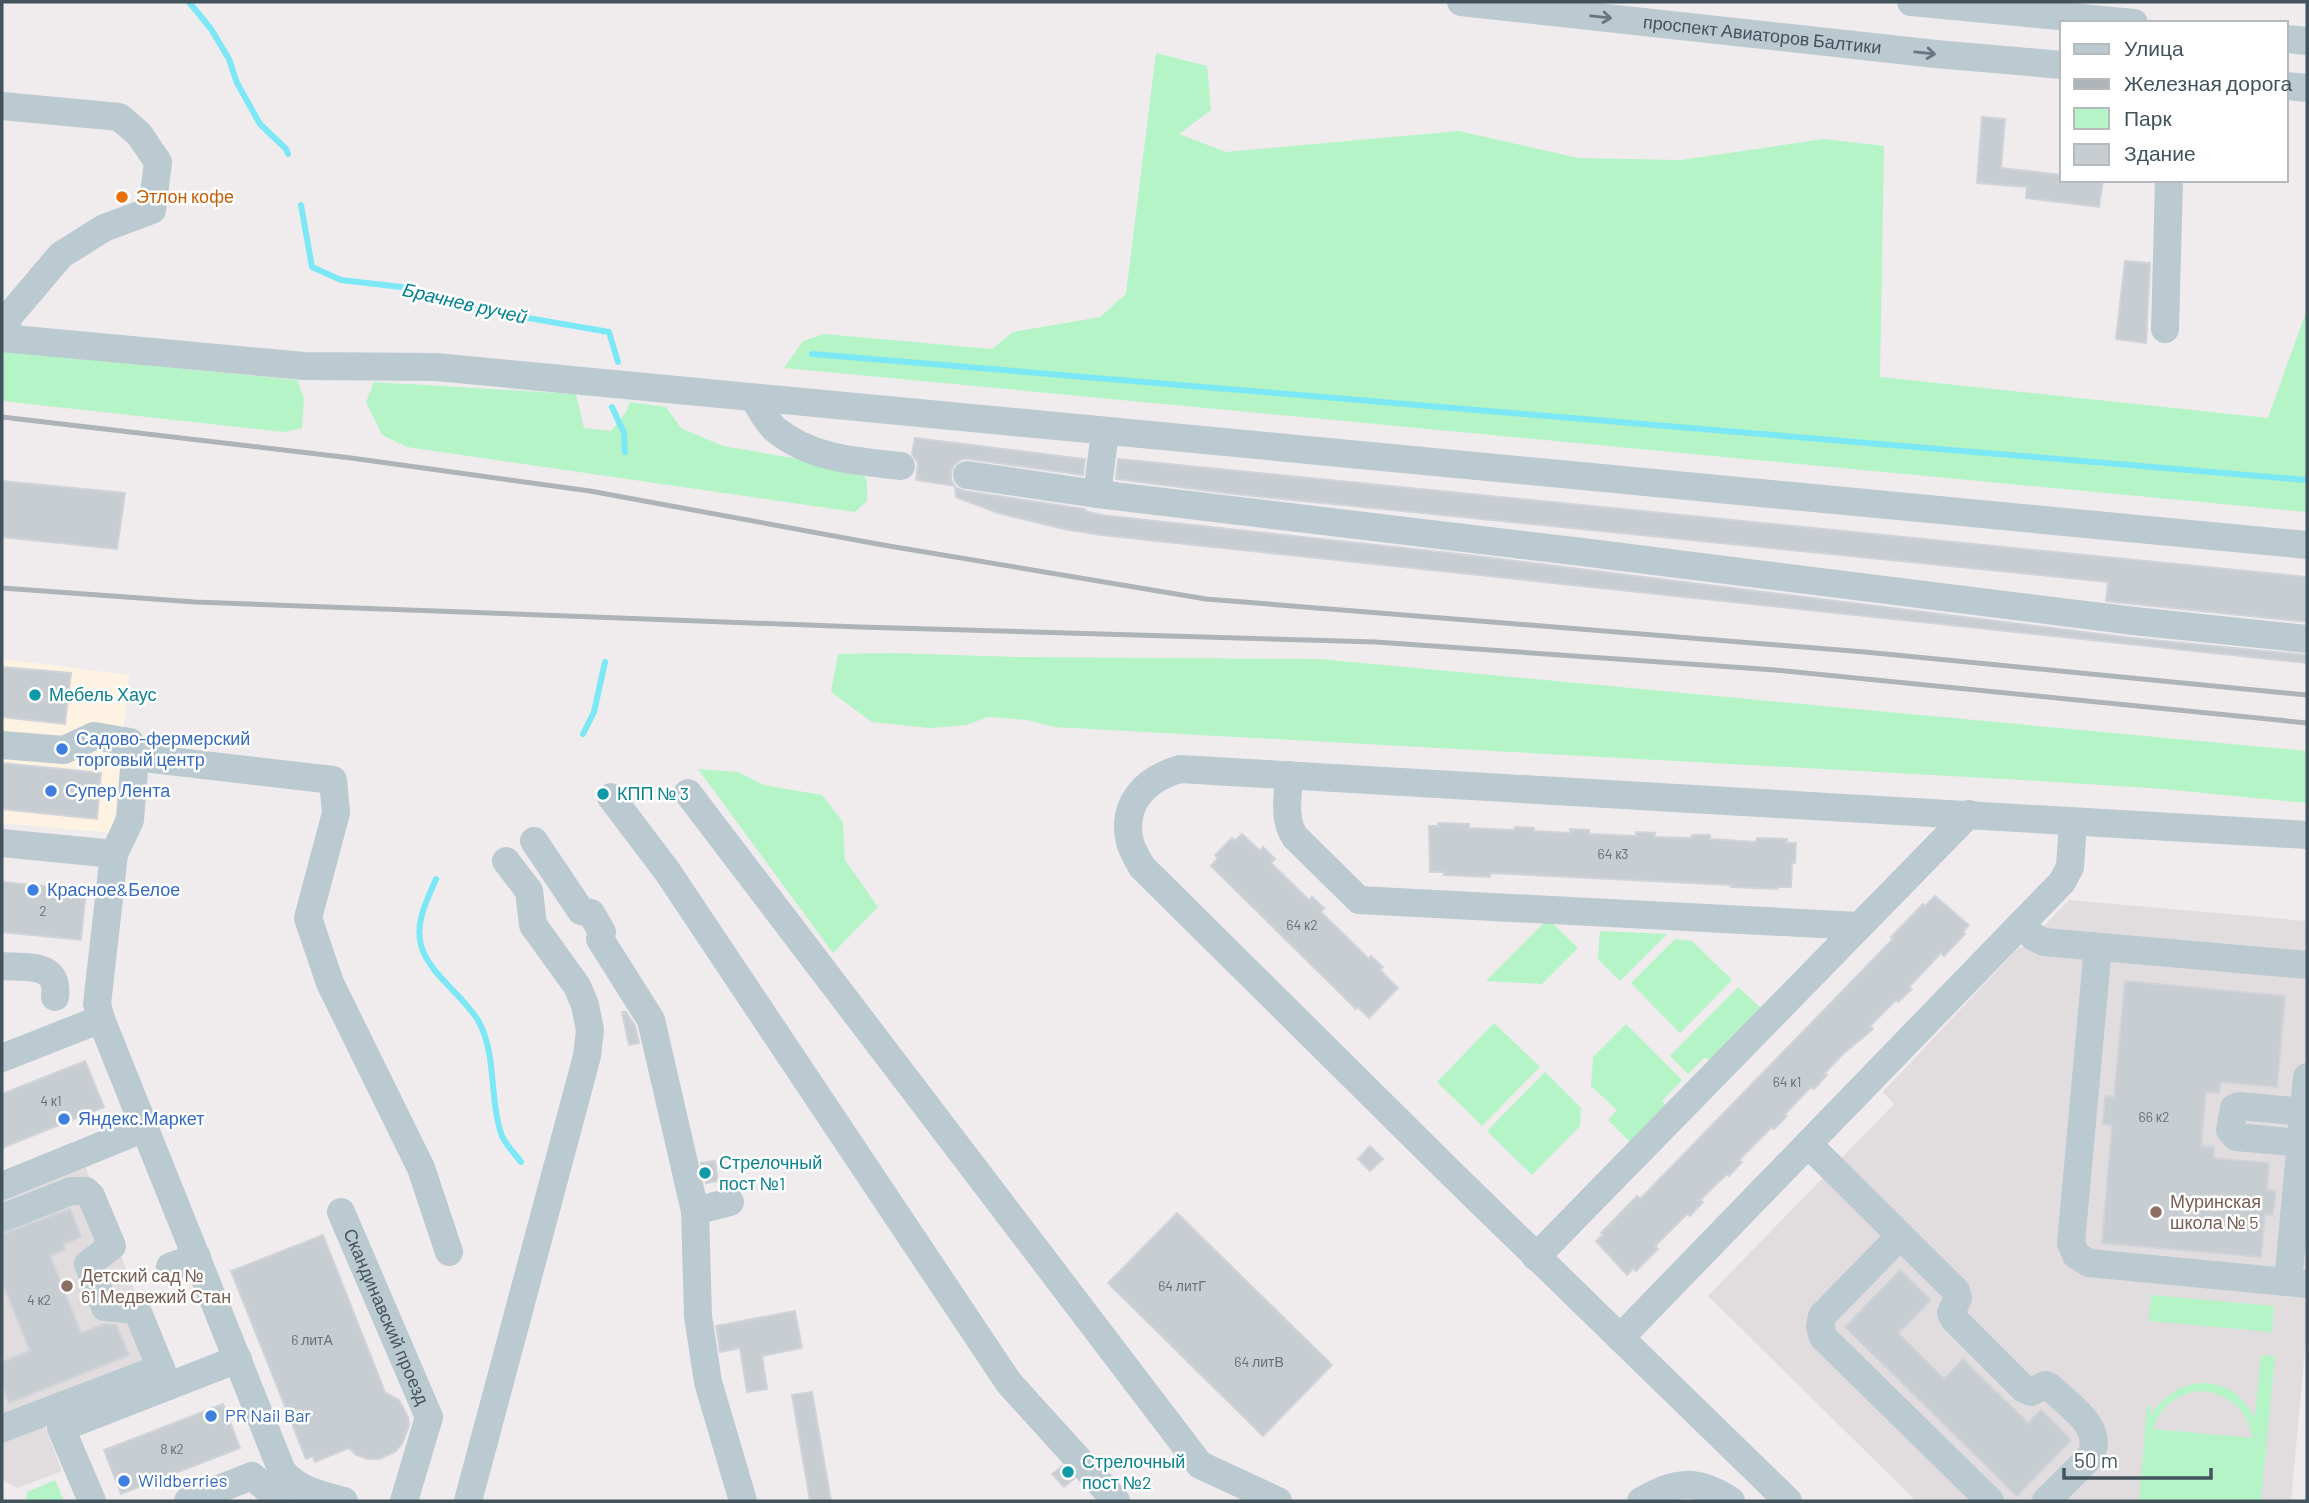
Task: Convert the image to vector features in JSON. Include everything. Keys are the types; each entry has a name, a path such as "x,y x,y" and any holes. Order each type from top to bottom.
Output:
{"street":[{"name":"проспект Авиаторов Балтики","path":"1461,2 1922,53 2060,65"},
{"path":"1911,2 2113,21"},
{"path":"2143,21 2145,2"},
{"path":"2288,39 2307,41"},
{"path":"2288,86 2307,88"},
{"path":"2,106 118,117 139,134 159,162 152,210 104,228 61,255 10,315 2,332"},
{"path":"2165,329 2169,182"},
{"path":"2,338 304,366 436,367 2307,545"},
{"path":"754,399 774,429 806,449 836,459 901,466"},
{"path":"1097,494 1105,432"},
{"path":"967,475 1097,494 2134,621 2307,639"},
{"path":"2,745 64,750 94,736 130,741 135,757 130,820 114,854 97,1004 282,1471 291,1482 292,1497"},
{"path":"135,757 333,780 335,813 308,918 330,983 421,1168 450,1252"},
{"path":"1788,1501 1536,1257 1142,867 1130,844 1128,821 1133,804 1144,788 1160,775 1180,769 2307,835"},
{"path":"1289,775 1287,817 1295,837 1359,900 1859,926"},
{"path":"688,793 1200,1465 1278,1501"},
{"path":"611,797 667,871 1009,1383 1116,1501"},
{"path":"1536,1257 1969,814"},
{"path":"1620,1338 2062,882 2070,867 2073,822"},
{"path":"534,841 581,911 591,913 603,932 600,939 651,1020 695,1211 698,1315 708,1381 743,1501"},
{"path":"2,843 114,854"},
{"path":"468,1501 587,1056 590,1030 585,1005 577,986 533,925 529,891 506,862"},
{"path":"2021,924 2034,937 2044,942 2307,965"},
{"path":"2098,947 2071,1243 2076,1255 2089,1263 2298,1283 2301,1143 2307,1077"},
{"path":"2,966 43,969 53,975 57,986 55,998"},
{"path":"2,1058 102,1019"},
{"path":"2301,1143 2236,1137 2230,1130 2232,1112 2239,1106 2304,1112"},
{"path":"2,1186 145,1128"},
{"path":"1808,1144 1956,1291 1958,1298 1951,1313 1954,1319 2024,1389 2031,1391 2045,1385 2050,1387 2091,1427 2095,1436 2091,1455 2046,1501"},
{"path":"2,1218 71,1191 86,1191 91,1196 112,1246 88,1264 105,1307 137,1310 164,1377"},
{"path":"695,1211 730,1202"},
{"name":"Скандинавский проезд","path":"341,1212 429,1417 404,1501"},
{"path":"1900,1236 1822,1316 1819,1326 1823,1337 1990,1501"},
{"path":"170,1268 197,1257"},
{"path":"2,1428 164,1377 237,1359"},
{"path":"92,1501 61,1428 164,1377"},
{"path":"188,1501 252,1476 292,1497 344,1501"},
{"path":"1641,1501 1662,1489 1686,1484 1714,1489 1731,1501"}],"shaded area":[{"name":"Садово-фермерский торговый центр","path":"2,659 129,675 113,833 2,823"},
{"name":"Муринская школа № 5","path":"2069,900 2307,921 2307,1329 2291,1501 1916,1501 1708,1296 1894,1104 1883,1092 2019,947 2049,949 2043,927"},
{"name":"Детский сад № 61 Медвежий Стан","path":"84,1163 168,1375 44,1424 62,1471 18,1488 2,1480 2,1196"}],"green space":[{"path":"1156,53 1207,66 1211,110 1179,134 1226,152 1459,131 1578,158 1681,160 1824,139 1884,146 1880,377 2268,418 2307,309 2307,512 784,368 803,341 824,334 992,349 1013,332 1100,317 1126,294"},
{"path":"2,351 297,380 304,398 302,428 284,432 2,401"},
{"path":"374,382 576,394 584,428 611,431 626,412 630,402 666,407 681,428 723,446 862,470 867,482 867,501 855,512 407,447 382,435 366,402"},
{"path":"838,654 1018,657 1319,659 2307,751 2307,803 2164,789 2023,780 1054,727 1027,720 988,717 966,725 930,728 872,722 831,692"},
{"path":"698,769 738,772 764,785 822,795 843,822 845,860 878,907 833,953"},
{"path":"1548,919 1578,948 1542,984 1486,981"},
{"path":"1600,931 1667,934 1620,981 1598,959"},
{"path":"1675,939 1692,941 1732,980 1680,1033 1631,983"},
{"path":"1738,987 1762,1009 1710,1062 1705,1057 1688,1074 1670,1056"},
{"path":"1494,1023 1540,1067 1482,1126 1437,1082"},
{"path":"1626,1024 1682,1080 1662,1101 1667,1106 1631,1143 1608,1120 1617,1110 1591,1086 1593,1057"},
{"path":"1545,1072 1581,1108 1580,1126 1532,1175 1487,1131"},
{"path":"2151,1295 2274,1306 2272,1332 2149,1321"},
{"path":"2261,1355 2275,1356 2261,1501 2139,1501 2147,1406 2151,1406 2151,1415 2168,1396 2178,1390 2201,1383 2213,1384 2237,1395 2255,1417","holes":["2196,1391 2207,1392 2234,1403 2246,1418 2252,1438 2153,1429 2164,1409 2175,1400"]},
{"path":"55,1480 64,1501 30,1501 26,1498 27,1492"}],"building":[{"path":"1982,117 2005,119 2001,168 2060,175 2060,182 2103,182 2099,207 2026,198 2027,187 1977,183"},
{"path":"2125,261 2150,263 2146,343 2116,339"},
{"path":"915,438 1085,459 1083,475 962,459 954,465 951,472 951,480 955,486 916,480 918,463 912,454"},
{"path":"1118,459 2307,577 2307,622 2106,601 2108,582 1234,494 1116,479"},
{"path":"2,481 125,493 117,549 2,537"},
{"path":"955,486 965,491 1085,509 1101,515 1468,555 2132,638 2307,655 2307,663 1101,535 998,513 956,497"},
{"name":"Мебель Хаус","path":"2,667 71,673 65,724 2,717"},
{"name":"Супер Лента","path":"2,763 101,773 97,819 2,809"},
{"path":"1438,823 1469,824 1469,828 1515,830 1515,827 1571,833 1570,829 1589,830 1589,834 1636,836 1636,832 1655,833 1654,837 1691,838 1692,835 1710,835 1710,839 1756,842 1757,838 1787,839 1787,843 1796,843 1795,863 1792,863 1791,887 1777,889 1490,873 1490,877 1444,875 1444,872 1430,872 1429,826 1439,826"},
{"path":"1242,834 1260,851 1263,847 1275,859 1271,863 1309,900 1312,897 1324,908 1321,912 1369,959 1371,956 1383,967 1380,970 1398,988 1369,1018 1358,1007 1356,1009 1211,866 1218,858 1215,855 1232,838 1235,841"},
{"path":"2,882 86,890 81,940 2,932"},
{"path":"1935,896 1969,925 1963,932 1965,934 1944,956 1941,953 1909,987 1912,989 1898,1002 1896,1000 1870,1026 1873,1029 1843,1054 1814,1089 1811,1087 1785,1114 1787,1116 1739,1160 1742,1162 1700,1200 1703,1202 1690,1216 1687,1214 1655,1246 1658,1249 1636,1271 1634,1268 1627,1275 1596,1241 1603,1235 1601,1233 1637,1196 1640,1199 1893,939 1891,937 1923,904 1925,906"},
{"path":"2125,981 2285,996 2277,1087 2221,1082 2219,1093 2206,1092 2201,1146 2214,1147 2214,1158 2269,1163 2267,1190 2276,1191 2273,1215 2265,1214 2261,1257 2102,1243 2112,1125 2103,1124 2105,1096 2114,1097"},
{"path":"622,1012 626,1012 635,1026 639,1043 629,1045"},
{"path":"85,1061 104,1107 2,1148 2,1094"},
{"path":"1370,1146 1383,1159 1370,1171 1358,1159"},
{"path":"715,1161 718,1181 706,1183 701,1163"},
{"path":"70,1209 81,1237 63,1244 65,1249 50,1256 81,1333 104,1324 116,1325 129,1355 9,1403 2,1384 2,1362 30,1351 2,1281 2,1234"},
{"path":"1177,1213 1332,1365 1263,1436 1108,1283"},
{"path":"323,1235 385,1392 399,1400 408,1417 409,1426 402,1444 395,1452 379,1459 356,1455 349,1448 315,1462 313,1456 306,1459 231,1271"},
{"path":"1900,1270 1931,1300 1898,1333 1944,1379 1963,1359 2028,1423 2041,1410 2071,1440 2017,1496 1845,1327"},
{"path":"795,1311 802,1348 762,1356 767,1389 747,1392 740,1348 720,1352 716,1326"},
{"path":"812,1392 831,1501 810,1501 792,1395"},
{"path":"223,1404 240,1448 121,1494 104,1450"},
{"path":"1062,1466 1074,1479 1064,1487 1052,1474"}],"waterway":[{"name":"Брачнев ручей","path":"189,2 211,29 229,59 237,83 260,124 288,154"},
{"name":"Брачнев ручей","path":"301,205 312,267 341,280 410,288 450,303 476,309 609,332 618,362"},
{"path":"812,354 2307,480"},
{"name":"Брачнев ручей","path":"612,407 624,433 625,452"},
{"path":"583,734 594,712 605,662"},
{"name":"Брачнев ручей","path":"436,879 421,920 421,945 431,966 473,1012 485,1035 498,1122 502,1136 521,1162"}],"railway":[{"path":"2,417 351,458 590,491 883,545 1206,599 1865,652 2307,695"},
{"path":"2,588 195,602 860,627 1376,642 1775,670 2307,723"}],"place":[{"name":"Этлон кофе","path":"122,197"},
{"name":"Мебель Хаус","path":"35,695"},
{"name":"Садово-фермерский торговый центр","path":"62,749"},
{"name":"Супер Лента","path":"51,791"},
{"name":"КПП № 3","path":"603,794"},
{"name":"Красное&Белое","path":"33,890"},
{"name":"Яндекс.Маркет","path":"64,1119"},
{"name":"Стрелочный пост №1","path":"705,1173"},
{"name":"Муринская школа № 5","path":"2156,1212"},
{"name":"Детский сад № 61 Медвежий Стан","path":"67,1286"},
{"name":"PR Nail Bar","path":"211,1416"},
{"name":"Стрелочный пост №2","path":"1068,1472"},
{"name":"Wildberries","path":"124,1481"}]}
